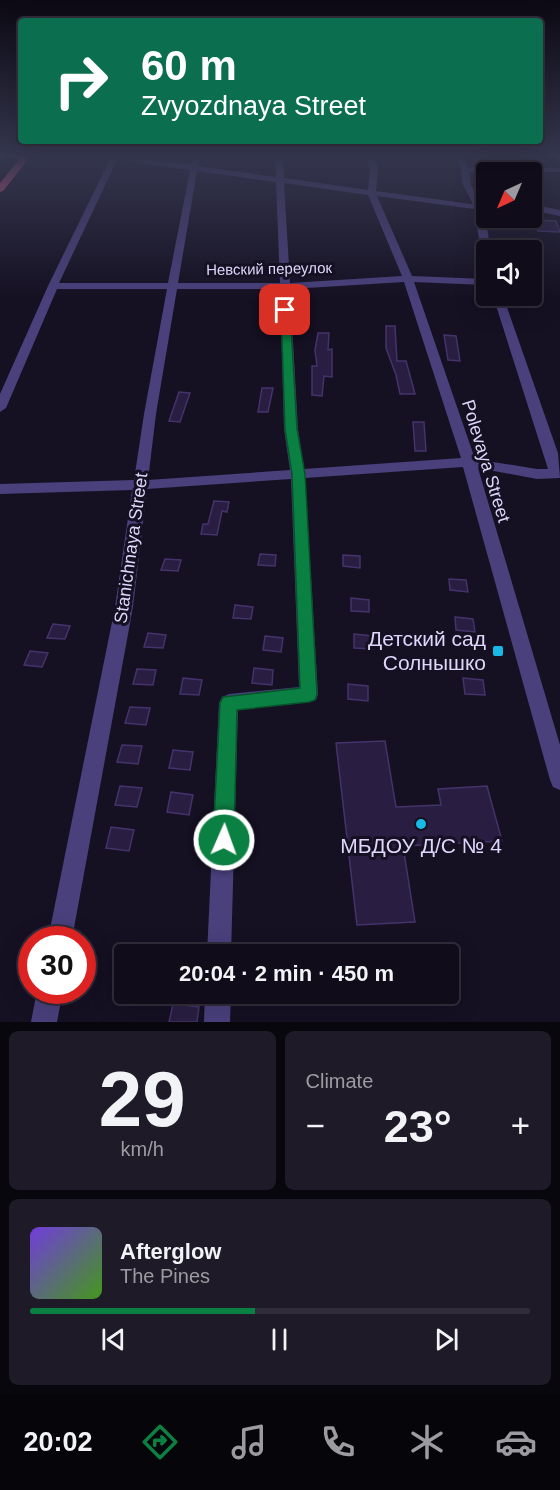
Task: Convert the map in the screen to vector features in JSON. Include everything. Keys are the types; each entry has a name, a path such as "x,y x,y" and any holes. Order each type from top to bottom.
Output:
{"street":[{"path":"0,408 53,285 92,205"},
{"name":"Stanichnaya Street","path":"63,926 124,608 139,485 188,205"},
{"path":"219,944 229,703 309,694 298,474 291,429 280,205"},
{"name":"Polevaya Street","path":"377,205 408,279 469,462 560,780"},
{"path":"453,205 476,206"},
{"path":"542,205 560,205"},
{"path":"542,208 560,213"},
{"name":"Невский переулок","path":"53,285 284,286 408,279 476,282"},
{"path":"0,489 139,485 469,462 537,474 558,473 501,306"},
{"path":"44,1022 47,1004"},
{"path":"217,1022 218,1004"}],"building":[{"path":"542,220 556,221 560,232 538,231 537,228 542,228"},
{"path":"386,326 395,326 397,361 406,361 415,394 400,394 386,348"},
{"path":"318,333 329,333 328,350 332,349 332,377 324,376 322,396 312,395 312,366 317,366 315,350"},
{"path":"444,335 456,336 460,361 448,360"},
{"path":"262,388 273,388 268,412 258,412"},
{"path":"179,392 190,393 180,422 169,421"},
{"path":"413,422 424,422 426,451 415,451"},
{"path":"214,501 229,502 227,512 222,511 217,535 201,534 203,524 208,524"},
{"path":"260,554 276,555 275,566 258,565"},
{"path":"343,555 360,556 360,568 343,566"},
{"path":"165,559 181,560 178,571 161,570"},
{"path":"449,579 466,580 468,592 450,590"},
{"path":"351,598 369,600 369,612 351,611"},
{"path":"235,605 253,607 251,619 233,618"},
{"path":"455,617 473,619 475,632 456,630"},
{"path":"53,624 70,626 65,639 47,638"},
{"path":"148,633 166,635 163,648 144,647"},
{"path":"354,634 373,636 373,649 354,648"},
{"path":"265,636 283,638 281,652 263,650"},
{"path":"30,651 48,653 42,667 24,665"},
{"path":"254,668 273,670 272,685 252,683"},
{"path":"137,669 156,670 153,685 133,684"},
{"path":"183,678 202,680 199,695 180,694"},
{"path":"463,678 483,680 485,695 465,694"},
{"path":"348,684 368,686 368,701 348,699"},
{"path":"130,707 150,708 146,725 125,723"},
{"name":"МБДОУ Д/С № 4","path":"385,741 396,807 441,805 438,789 487,786 502,841 403,846 415,922 357,925 336,743"},
{"path":"122,745 142,746 138,764 117,762"},
{"path":"173,750 193,752 190,770 169,768"},
{"path":"120,786 142,788 137,807 115,805"},
{"path":"171,792 193,795 189,815 167,812"},
{"path":"111,827 134,830 129,851 106,848"},
{"path":"173,1004 199,1007 197,1022 169,1022"}],"place":[{"name":"Детский сад Солнышко","path":"498,651"},
{"name":"МБДОУ Д/С № 4","path":"421,824"}],"route":[{"path":"224,840 229,703 309,694 298,474 291,429 285,310"}]}
